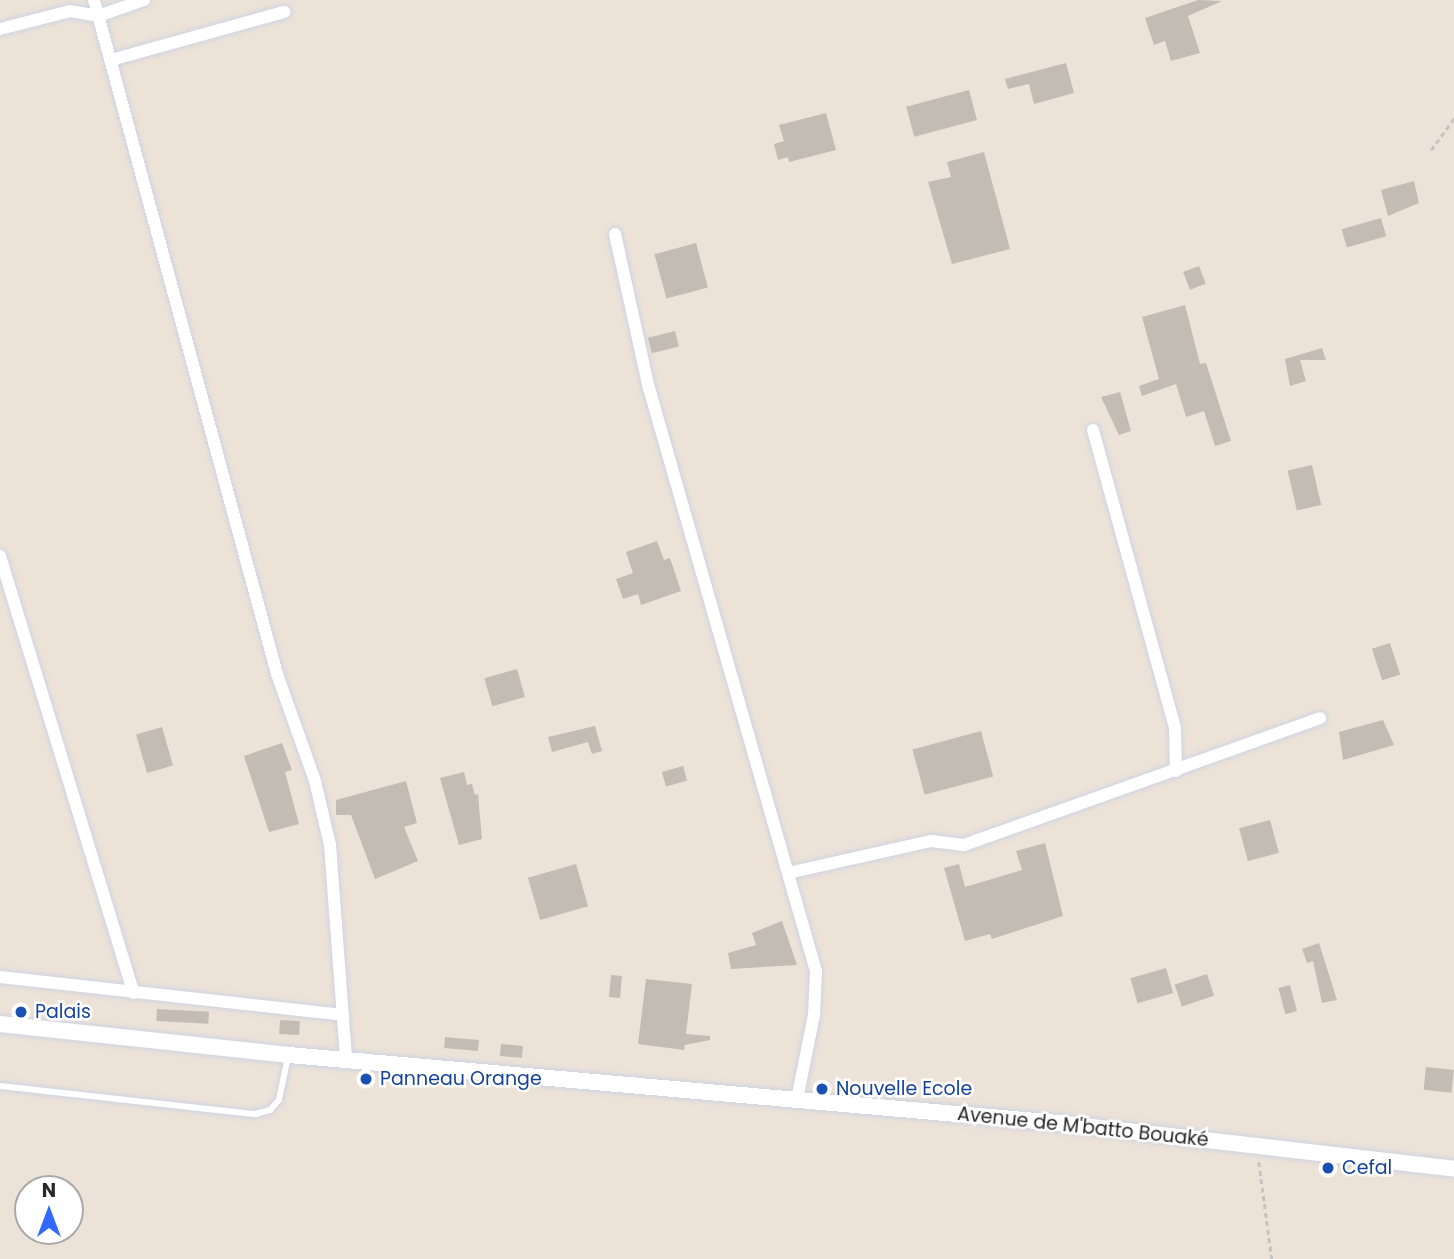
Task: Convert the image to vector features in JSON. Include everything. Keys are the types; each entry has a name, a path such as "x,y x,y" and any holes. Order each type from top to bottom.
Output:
{"street":[{"path":"94,0 277,674 321,807 330,845 345,1058"},
{"path":"0,29 71,11 98,16 144,0"},
{"path":"111,60 284,12"},
{"path":"615,234 649,388 816,971 814,1015 797,1099"},
{"path":"1093,430 1175,728 1175,771"},
{"path":"0,556 134,993"},
{"path":"788,873 931,841 964,845 1320,718"},
{"path":"0,976 343,1015"},
{"name":"Avenue de M'batto Bouaké","path":"0,1024 289,1055 797,1099 1454,1169"}],"lane":[{"path":"0,1086 255,1114 270,1110 279,1100 289,1055"}],"path":[{"path":"1431,150 1454,118"},
{"path":"1256,1146 1272,1259"}],"building":[{"path":"1198,0 1222,1 1188,16 1200,53 1171,61 1165,41 1154,45 1145,18"},
{"path":"1066,63 1074,93 1034,104 1029,84 1008,89 1005,79"},
{"path":"969,90 977,120 914,137 906,107"},
{"path":"826,113 836,150 789,162 788,157 778,160 774,144 784,141 779,125"},
{"path":"984,152 1010,249 952,264 928,182 951,177 947,162"},
{"path":"1414,181 1419,203 1388,216 1381,190"},
{"path":"1381,218 1386,236 1347,248 1342,229"},
{"path":"696,243 708,287 666,299 654,254"},
{"path":"1199,266 1206,284 1190,290 1183,272"},
{"path":"1185,305 1200,364 1206,363 1231,441 1215,446 1204,411 1186,417 1176,384 1142,396 1139,386 1159,379 1142,317"},
{"path":"675,331 679,347 652,353 648,338"},
{"path":"1322,348 1326,360 1300,360 1306,381 1290,386 1285,359"},
{"path":"1120,392 1131,431 1119,435 1101,397"},
{"path":"1312,465 1321,505 1297,511 1288,471"},
{"path":"657,541 664,560 670,558 681,591 641,605 638,594 623,599 616,579 633,573 626,552"},
{"path":"1390,643 1400,674 1382,680 1372,649"},
{"path":"517,669 525,697 492,706 484,678"},
{"path":"1383,720 1394,745 1343,760 1339,732"},
{"path":"595,726 602,751 592,754 588,742 552,752 548,737"},
{"path":"162,727 173,765 147,773 136,734"},
{"path":"981,731 993,776 925,795 912,749"},
{"path":"282,743 292,770 285,772 299,824 269,832 244,756"},
{"path":"683,766 687,780 666,786 662,772"},
{"path":"464,772 467,785 472,784 475,795 478,794 482,839 459,845 440,778"},
{"path":"406,781 417,823 404,827 418,861 375,879 351,815 336,815 336,800"},
{"path":"1270,820 1279,853 1248,861 1239,828"},
{"path":"1045,843 1063,916 992,939 990,934 965,941 944,868 959,864 965,887 1022,870 1016,851"},
{"path":"576,864 588,906 540,920 528,878"},
{"path":"782,921 797,965 731,969 728,953 756,945 752,933"},
{"path":"1319,943 1337,1000 1322,1003 1313,961 1307,963 1302,949"},
{"path":"1166,968 1173,993 1138,1003 1130,978"},
{"path":"1207,974 1214,996 1182,1006 1175,985"},
{"path":"611,975 622,976 620,998 609,997"},
{"path":"646,979 692,984 686,1034 710,1036 710,1040 685,1045 684,1050 638,1044"},
{"path":"1290,985 1297,1011 1285,1014 1278,988"},
{"path":"157,1009 209,1012 208,1024 156,1021"},
{"path":"280,1020 300,1021 299,1035 279,1034"},
{"path":"445,1037 479,1040 478,1051 444,1048"},
{"path":"501,1044 523,1046 522,1058 500,1056"},
{"path":"1426,1067 1454,1070 1451,1093 1424,1090"}],"place":[{"name":"Palais","path":"21,1012"},
{"name":"Panneau Orange","path":"366,1079"},
{"name":"Nouvelle Ecole","path":"822,1089"},
{"name":"Cefal","path":"1328,1168"}]}
